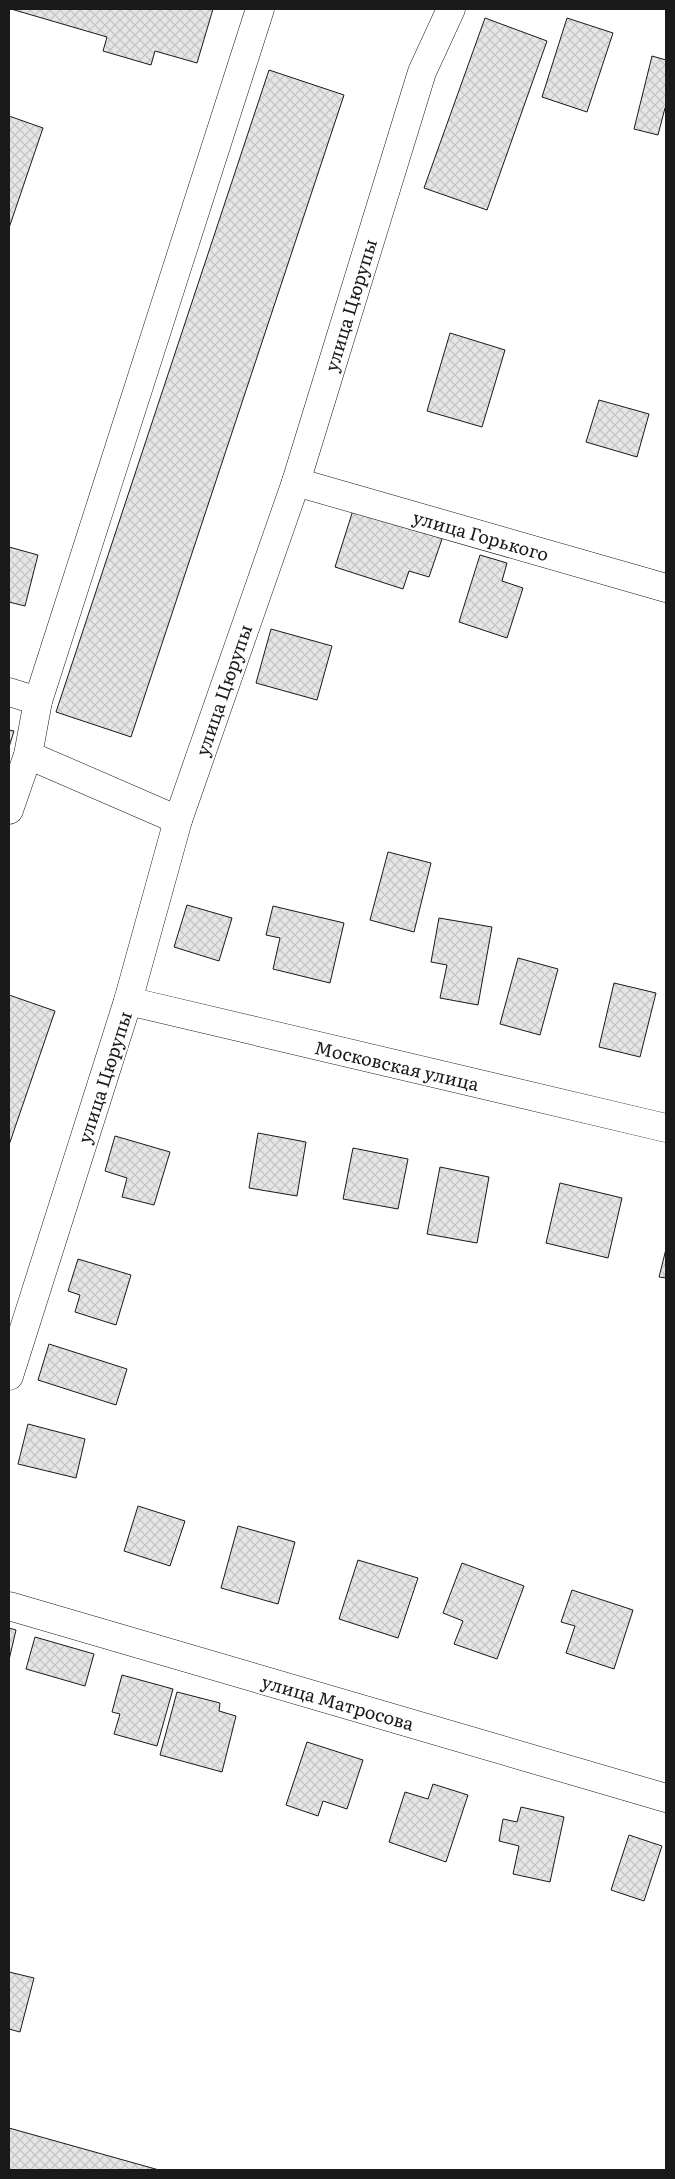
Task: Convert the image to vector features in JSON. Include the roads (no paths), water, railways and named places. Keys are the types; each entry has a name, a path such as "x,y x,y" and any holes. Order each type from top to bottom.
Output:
{"street":[{"path":"9,810 28,755 38,702 260,9"},
{"name":"улица Цюрупы","path":"9,1376 128,1001 178,820 296,482 422,72 451,9"},
{"name":"улица Горького","path":"296,482 666,588"},
{"path":"9,692 38,702"},
{"path":"28,755 178,820"},
{"name":"Московская улица","path":"128,1001 666,1128"},
{"name":"улица Матросова","path":"9,1606 666,1798"}]}
